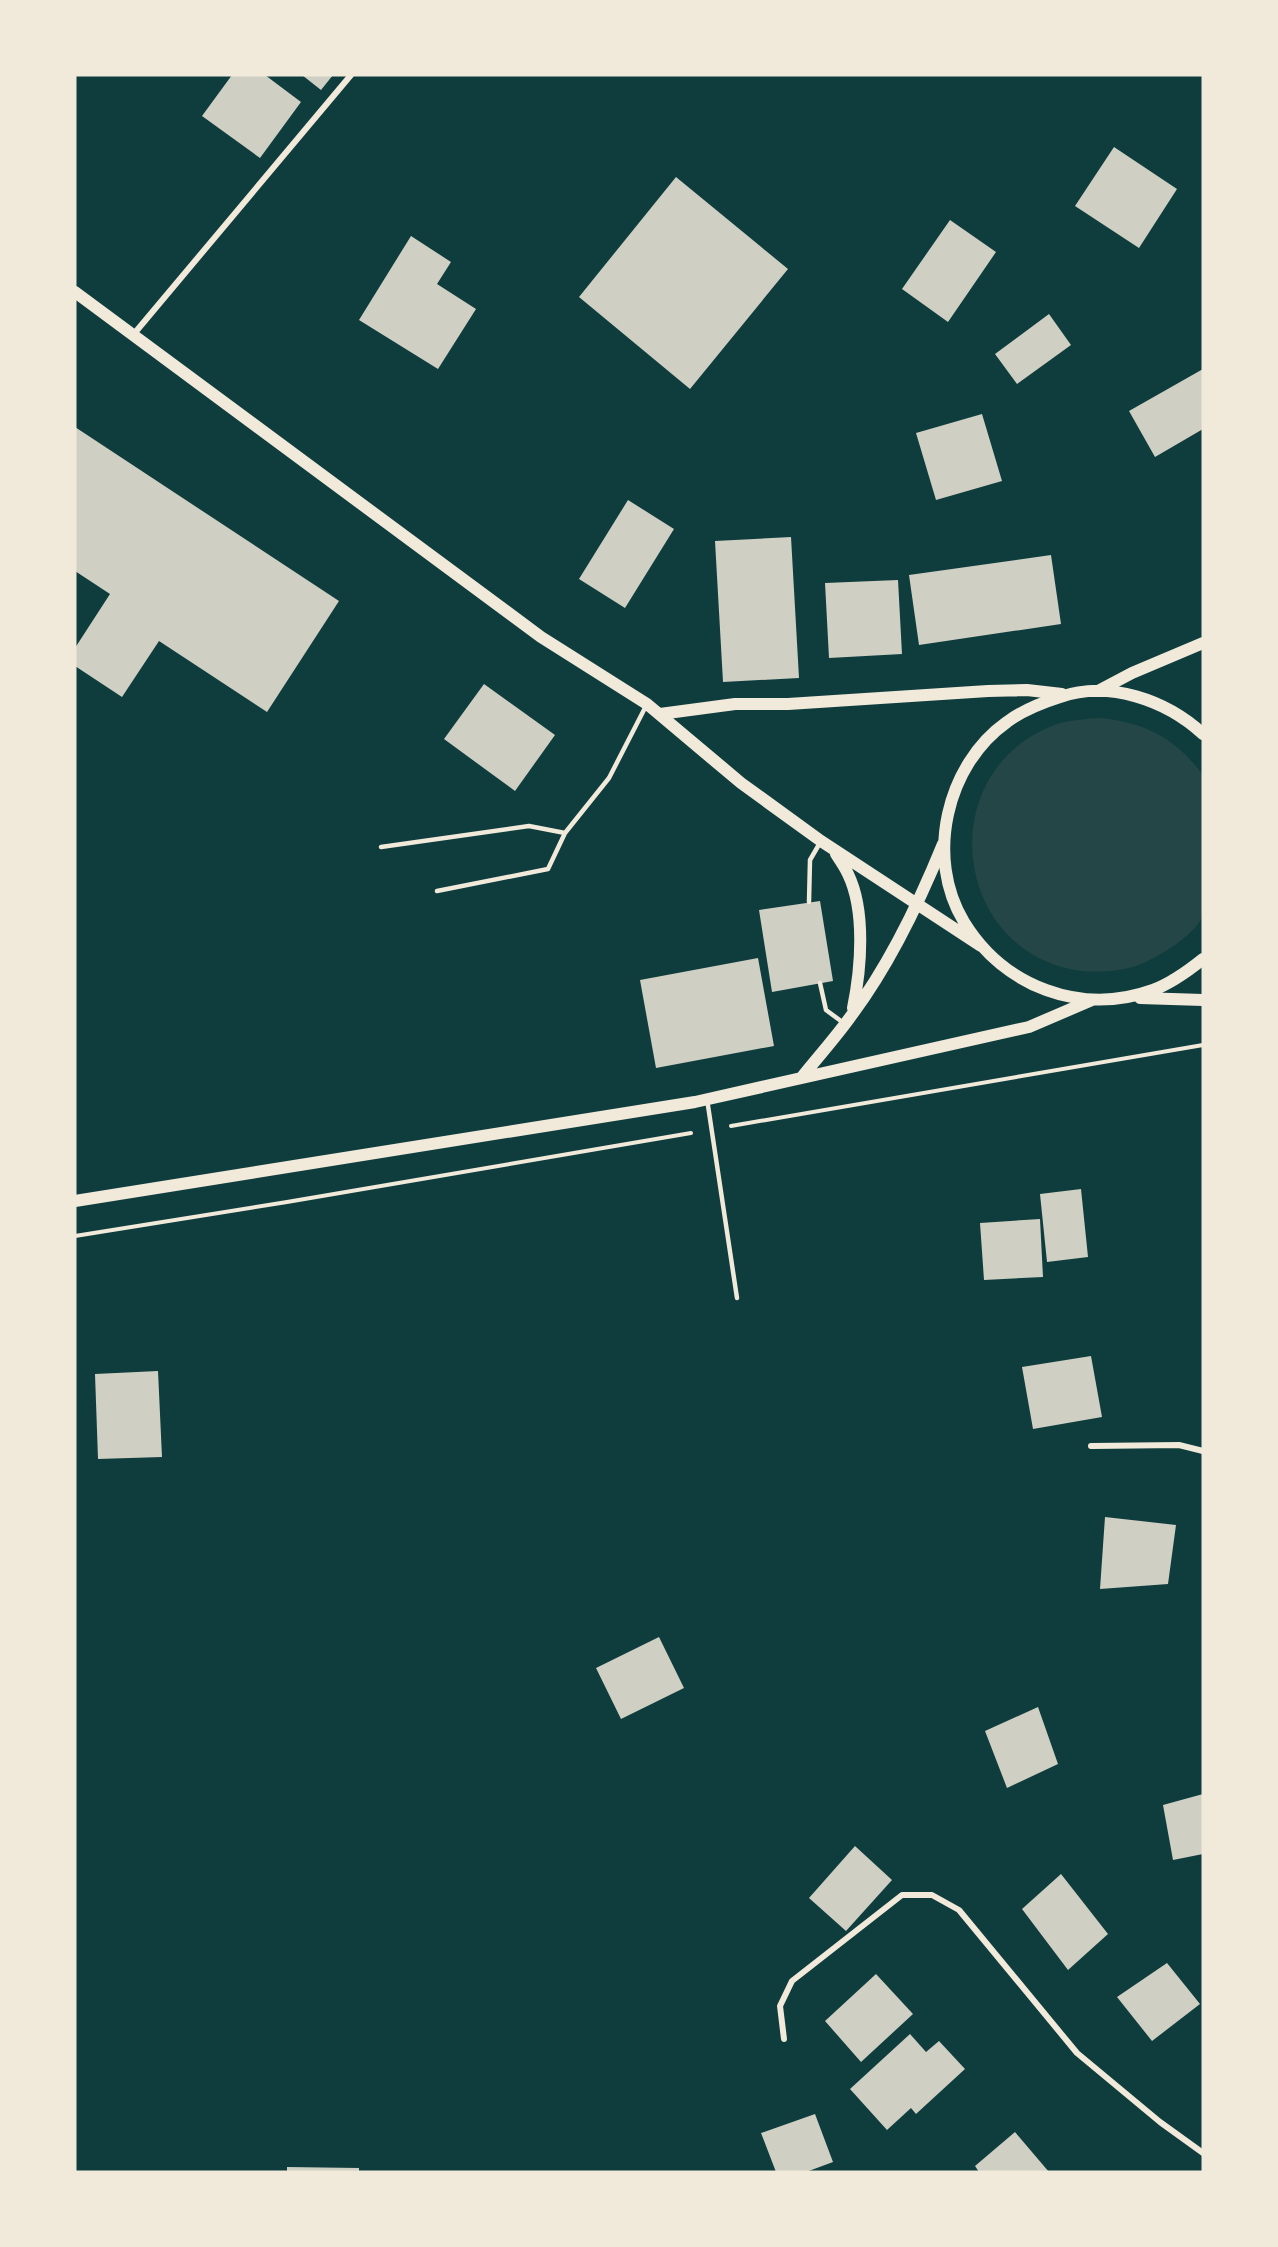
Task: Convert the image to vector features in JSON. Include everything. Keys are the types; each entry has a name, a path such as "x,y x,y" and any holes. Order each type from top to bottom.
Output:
{"main road":[{"path":"75,291 541,638 647,704 741,783 834,850 981,946 1004,968 1031,985 1061,996 1092,1000 1127,998 1203,1000"},
{"path":"1098,691 1203,643"},
{"path":"660,714 735,704 788,704 988,690 1027,690 1066,694 1098,691 1130,695 1160,704 1188,720 1203,734"},
{"path":"981,946 963,920 946,874 944,840 949,806 962,774 981,746 1005,723 1034,705 1066,694"},
{"path":"802,1077 849,1019 889,955 917,903 944,840"},
{"path":"834,850 849,875 859,922 860,974 849,1019"},
{"path":"1127,998 1155,989 1181,976 1203,958"},
{"path":"75,1201 707,1099 1029,1028 1092,1000"}],"street":[{"path":"133,335 351,75"},
{"path":"1091,1446 1179,1445 1203,1451"},
{"path":"784,2039 780,2006 792,1981 902,1895 932,1895 959,1910 1077,2053 1160,2122 1203,2153"}],"lane":[{"path":"437,891 548,869 565,833 609,778 647,704"},
{"path":"381,847 529,826 565,833"},
{"path":"809,902 810,860 821,841"},
{"path":"820,983 826,1010 849,1019"},
{"path":"707,1099 737,1298"}],"path":[{"path":"75,1236 403,1183 1203,1045"}],"shaded area":[{"path":"1101,718 1132,724 1158,734 1182,751 1203,775 1204,907 1200,922 1171,948 1140,964 1124,969 1090,972 1039,958 1006,933 984,899 973,861 974,820 987,782 1013,750 1052,726 1082,719"}],"building":[{"path":"232,75 265,75 301,102 260,158 202,116"},
{"path":"302,75 333,75 321,90"},
{"path":"1114,147 1177,189 1139,248 1075,206"},
{"path":"676,177 788,269 690,389 579,297"},
{"path":"950,220 996,252 948,322 902,289"},
{"path":"411,236 451,262 437,284 476,309 438,369 359,320"},
{"path":"1049,314 1071,345 1017,384 995,354"},
{"path":"1203,369 1203,429 1155,457 1129,411"},
{"path":"982,414 1002,481 936,500 916,433"},
{"path":"75,427 339,601 267,712 159,641 122,697 75,666 75,648 110,594 75,571"},
{"path":"628,500 674,529 625,608 579,579"},
{"path":"791,537 799,678 723,682 715,541"},
{"path":"1051,555 1061,624 919,645 909,575"},
{"path":"898,580 902,654 829,658 825,583"},
{"path":"484,684 555,735 515,791 444,739"},
{"path":"820,901 833,981 772,992 759,910"},
{"path":"758,958 774,1046 656,1068 640,980"},
{"path":"1081,1189 1088,1257 1047,1262 1040,1194"},
{"path":"1040,1219 1043,1277 984,1280 980,1223"},
{"path":"1091,1356 1102,1417 1033,1429 1022,1367"},
{"path":"158,1371 162,1457 98,1459 95,1374"},
{"path":"1105,1517 1176,1525 1168,1584 1100,1589"},
{"path":"659,1637 684,1688 621,1719 596,1668"},
{"path":"1038,1707 1058,1764 1007,1788 985,1731"},
{"path":"1203,1794 1203,1854 1173,1860 1163,1805"},
{"path":"855,1846 892,1880 846,1931 809,1898"},
{"path":"1061,1874 1108,1934 1068,1970 1022,1909"},
{"path":"1167,1963 1200,2004 1152,2041 1117,1997"},
{"path":"876,1974 913,2014 861,2062 825,2021"},
{"path":"910,2034 926,2052 939,2041 965,2069 916,2114 911,2108 887,2130 850,2089"},
{"path":"815,2114 833,2162 806,2172 776,2172 761,2133"},
{"path":"1015,2132 1049,2172 979,2172 975,2166"},
{"path":"287,2167 359,2168 359,2172 287,2172"}]}
